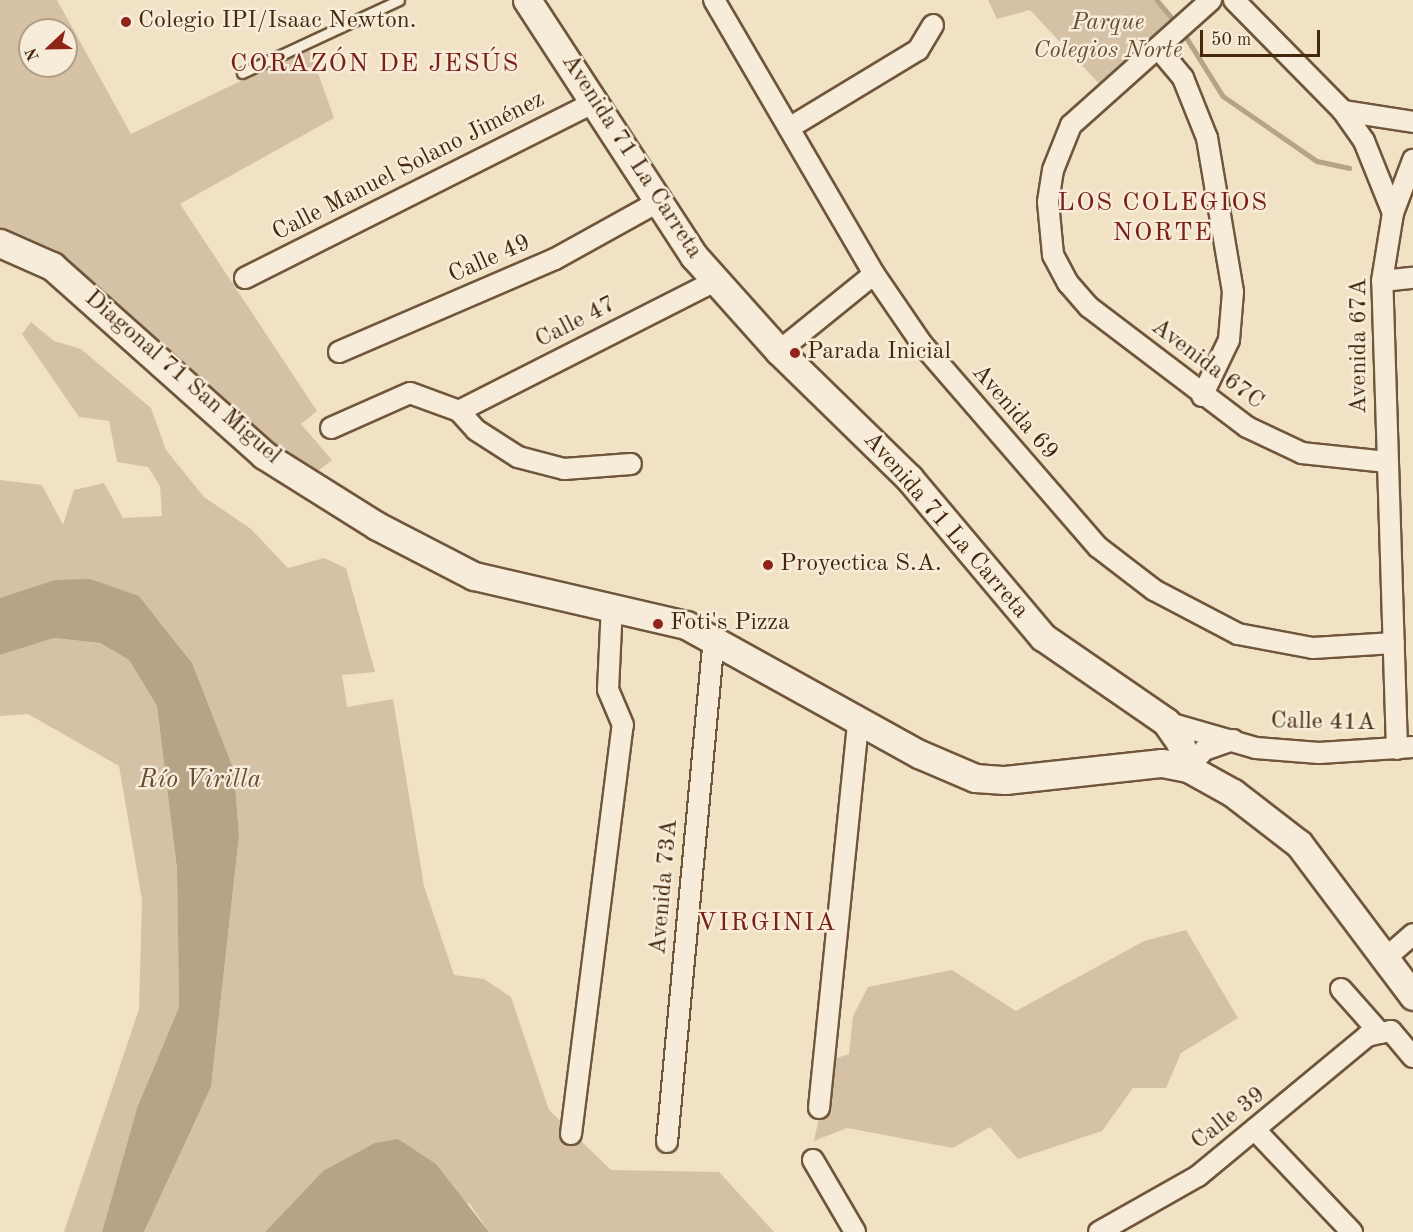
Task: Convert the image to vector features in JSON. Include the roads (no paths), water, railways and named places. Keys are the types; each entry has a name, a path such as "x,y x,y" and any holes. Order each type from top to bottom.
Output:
{"main road":[{"name":"Avenida 71 La Carreta","path":"527,0 595,102 656,203 715,281 779,351 909,478 1043,637 1166,722 1180,742 1188,768"},
{"name":"Diagonal 71 San Miguel","path":"7,244 52,266 264,455 320,492 474,576 612,605 714,637 858,721 975,778 1005,780 1162,763 1188,768"},
{"path":"1188,768 1233,793 1299,844 1388,956 1413,996"}],"street":[{"name":"Avenida 69","path":"714,0 874,274 966,399 1098,548 1154,590 1238,633 1313,648 1394,643"},
{"path":"1202,396 1229,340 1233,291 1207,138 1183,78 1165,43 1211,0"},
{"path":"1233,0 1343,111 1364,141 1393,213"},
{"path":"789,128 918,50 933,25"},
{"name":"Avenida 67C","path":"1165,43 1071,125 1053,170 1049,232 1068,284 1202,396 1273,443 1342,460 1386,462"},
{"name":"Calle Manuel Solano Jiménez","path":"245,278 595,102"},
{"path":"1343,111 1376,120 1413,122"},
{"path":"1393,213 1413,160"},
{"name":"Calle 49","path":"339,352 555,259 656,203"},
{"name":"Avenida 67A","path":"1393,213 1383,282 1386,462 1394,643 1405,748"},
{"path":"779,351 874,274"},
{"path":"1383,282 1413,278"},
{"name":"Calle 47","path":"459,411 715,281"},
{"path":"331,428 410,393 459,411 476,430 518,457 564,469 631,464"},
{"path":"571,1134 623,725 608,690 612,605"},
{"name":"Avenida 73A","path":"667,1142 714,637"},
{"path":"819,1108 858,721"},
{"name":"Calle 41A","path":"1166,722 1233,740 1319,753 1405,748"},
{"name":"Calle 41A","path":"1188,768 1204,750 1233,740"},
{"path":"1388,956 1413,934"},
{"path":"1341,989 1380,1033 1391,1031 1413,1057"},
{"name":"Calle 39","path":"1098,1232 1197,1176 1257,1131 1367,1036 1380,1033"},
{"path":"1257,1131 1352,1232"},
{"path":"813,1160 855,1232"}],"lane":[{"path":"242,73 399,0"}],"water":[{"name":"Río Virilla","path":"90,579 139,596 192,663 234,770 239,836 211,1087 144,1232 102,1232 137,1108 179,1007 177,869 157,706 129,660 100,643 54,638 0,655 0,598 55,580"},
{"path":"398,1139 436,1164 489,1232 265,1232 323,1171 375,1143"}],"waterway":[{"path":"1157,0 1176,23"},
{"path":"1183,32 1223,96 1317,161 1349,168"}],"place":[{"name":"Colegio IPI/Isaac Newton.","path":"126,22"},
{"name":"Parada Inicial","path":"795,353"},
{"name":"Proyectica S.A.","path":"768,565"},
{"name":"Foti's Pizza","path":"658,624"}],"district":[{"name":"CORAZÓN DE JESÚS","path":"375,65"},
{"name":"LOS COLEGIOS NORTE","path":"1163,218"},
{"name":"VIRGINIA","path":"767,924"}],"park label":[{"name":"Parque Colegios Norte","path":"1108,38"}]}
